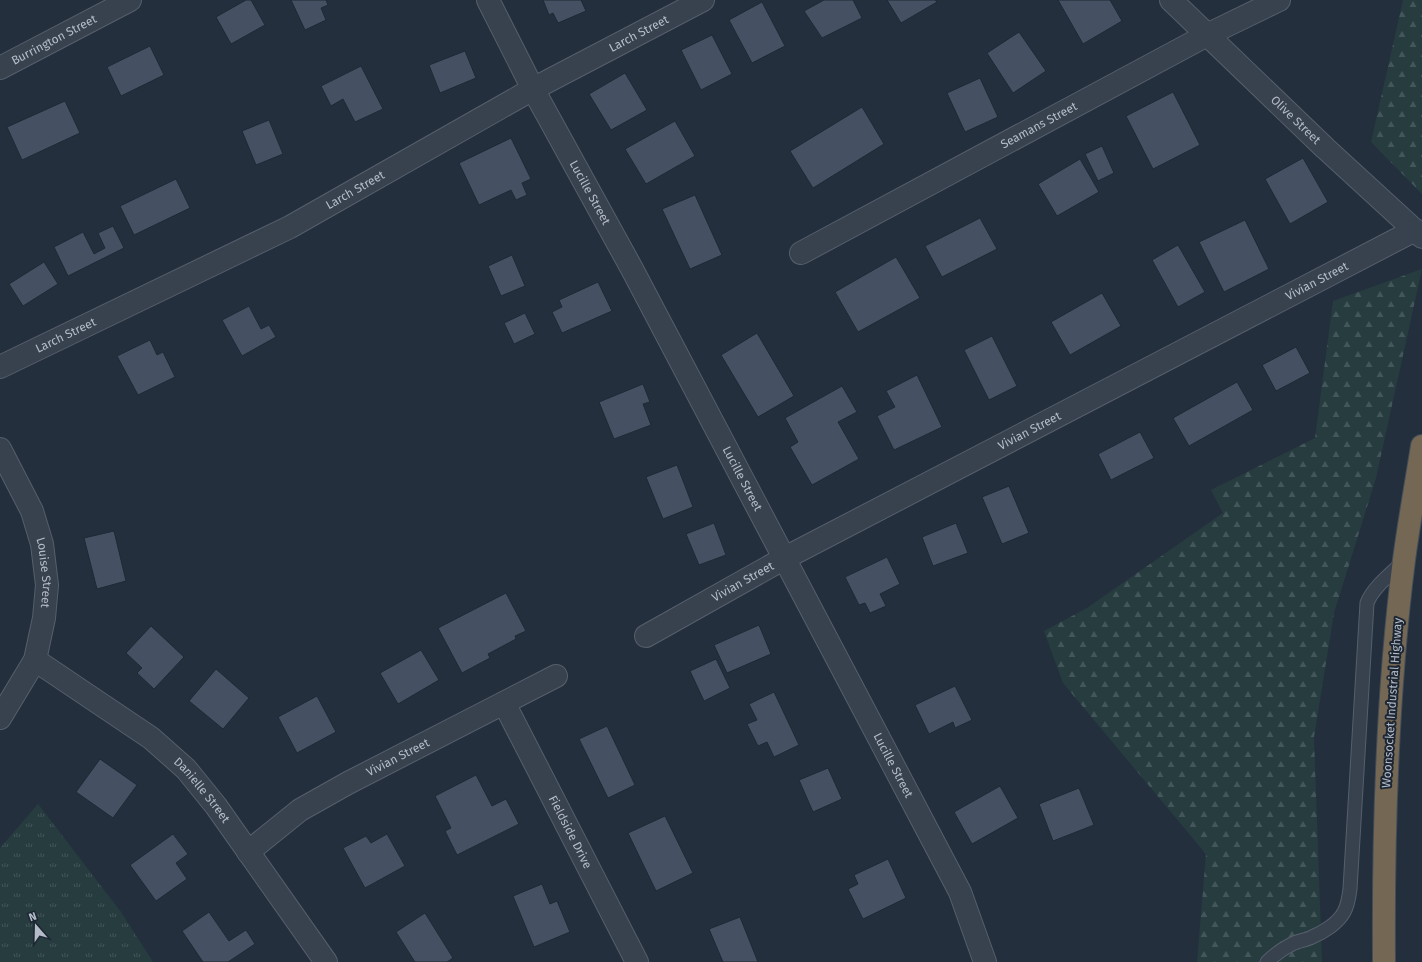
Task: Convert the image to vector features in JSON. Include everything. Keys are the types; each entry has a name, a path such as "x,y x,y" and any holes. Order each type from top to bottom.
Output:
{"highway":[{"name":"Woonsocket Industrial Highway","path":"1384,962 1385,821 1389,734 1404,560 1422,446"}],"street":[{"name":"Burrington Street","path":"0,68 130,0"},
{"name":"Lucille Street","path":"488,0 533,89 632,269 783,559 960,892 985,962"},
{"name":"Larch Street","path":"0,367 290,227 533,89 703,0"},
{"name":"Olive Street","path":"1171,0 1320,143 1418,234"},
{"name":"Seamans Street","path":"801,253 1207,35 1279,0"},
{"name":"Vivian Street","path":"646,636 783,559 1418,234"},
{"name":"Louise Street","path":"0,449 32,511 42,544 47,585 44,618 35,660 0,718"},
{"name":"Danielle Street","path":"35,660 151,738 186,770 216,806 326,962"},
{"name":"Vivian Street","path":"248,852 300,810 348,783 556,676"},
{"name":"Fieldside Drive","path":"504,703 637,962"}],"lane":[{"path":"1267,962 1284,948 1293,943 1312,937 1336,922 1343,913 1348,901 1350,889 1366,608 1372,593 1404,560"}],"green space":[{"path":"1403,0 1422,0 1422,194 1371,142"},
{"path":"1422,269 1376,478 1334,613 1314,737 1322,962 1197,962 1206,854 1063,683 1044,631 1087,608 1223,513 1211,490 1315,438 1333,301"},
{"path":"38,804 121,912 153,962 0,962 0,848"}],"building":[{"path":"246,0 251,0 265,25 231,44 216,17"},
{"path":"291,0 326,0 328,5 321,8 326,20 305,30"},
{"path":"543,0 581,0 586,11 558,23 553,13 549,15"},
{"path":"824,0 853,0 862,18 822,38 804,11"},
{"path":"887,0 935,0 937,2 901,23"},
{"path":"1058,0 1110,0 1122,21 1083,44"},
{"path":"762,2 785,46 752,63 729,20"},
{"path":"1019,32 1046,71 1013,93 987,53"},
{"path":"712,35 732,74 701,90 681,50"},
{"path":"150,46 164,75 121,96 107,67"},
{"path":"465,51 476,78 440,93 429,65"},
{"path":"361,66 383,109 355,122 343,99 331,106 321,86"},
{"path":"625,73 647,110 611,130 589,94"},
{"path":"980,78 998,117 965,132 947,93"},
{"path":"1173,92 1200,145 1153,169 1126,116"},
{"path":"65,101 80,133 22,160 7,127"},
{"path":"862,107 884,144 813,188 790,151"},
{"path":"269,120 283,154 256,165 242,131"},
{"path":"675,121 695,156 646,184 625,149"},
{"path":"511,138 531,179 522,183 527,195 516,200 511,190 479,205 459,163"},
{"path":"1102,146 1114,173 1098,181 1085,154"},
{"path":"1303,158 1328,202 1290,224 1265,179"},
{"path":"1080,159 1099,192 1057,216 1038,184"},
{"path":"176,179 190,208 134,235 120,206"},
{"path":"695,195 722,255 690,269 662,209"},
{"path":"980,218 997,249 942,277 925,246"},
{"path":"1245,220 1269,269 1224,292 1199,242"},
{"path":"113,226 124,248 68,276 54,247 83,232 94,254 105,248 98,233"},
{"path":"1178,245 1205,292 1178,307 1152,260"},
{"path":"512,255 525,286 501,296 488,266"},
{"path":"896,257 920,298 858,332 835,292"},
{"path":"44,262 58,284 23,306 9,284"},
{"path":"598,282 612,311 562,333 552,312 562,307 559,300"},
{"path":"1102,293 1121,326 1070,355 1051,322"},
{"path":"249,306 261,329 269,325 276,337 242,356 222,320"},
{"path":"525,313 535,334 514,344 504,323"},
{"path":"757,333 794,396 758,417 721,355"},
{"path":"992,336 1017,386 989,400 964,350"},
{"path":"150,340 157,355 163,352 175,377 138,395 117,356"},
{"path":"1296,347 1310,373 1276,391 1262,365"},
{"path":"917,375 942,427 894,450 877,416 895,407 886,391"},
{"path":"1237,382 1253,410 1189,446 1173,418"},
{"path":"643,384 650,402 643,404 651,425 614,439 599,402"},
{"path":"842,386 857,412 838,422 859,459 812,485 790,447 798,442 785,418"},
{"path":"1140,432 1154,458 1111,480 1098,454"},
{"path":"677,465 693,507 663,519 646,477"},
{"path":"1009,486 1029,533 1002,544 982,497"},
{"path":"714,523 726,555 699,565 686,534"},
{"path":"956,523 968,553 933,566 922,537"},
{"path":"114,531 126,581 97,589 84,538"},
{"path":"887,557 900,584 880,594 886,606 870,613 865,603 859,605 845,577"},
{"path":"506,593 526,631 515,636 516,639 488,654 490,658 462,673 438,628"},
{"path":"759,625 771,654 727,673 714,645"},
{"path":"151,626 184,657 154,689 137,673 142,668 126,653"},
{"path":"421,650 439,680 398,704 380,673"},
{"path":"716,659 730,688 704,701 690,671"},
{"path":"216,669 249,698 223,729 189,701"},
{"path":"955,686 972,720 955,728 953,722 929,734 915,705"},
{"path":"774,692 799,745 774,757 767,742 758,746 747,724 757,720 749,704"},
{"path":"317,696 336,732 297,753 278,717"},
{"path":"607,726 635,785 608,798 579,739"},
{"path":"100,759 137,785 113,818 76,792"},
{"path":"828,768 842,799 813,812 799,780"},
{"path":"476,775 492,806 506,799 519,824 457,855 445,831 451,828 435,796"},
{"path":"1000,786 1018,818 972,844 954,812"},
{"path":"1079,788 1094,825 1053,841 1039,804"},
{"path":"665,816 693,873 656,891 628,833"},
{"path":"173,834 188,854 176,863 187,879 156,901 130,865"},
{"path":"387,834 405,866 365,888 343,848 366,836 371,843"},
{"path":"888,859 906,898 863,919 848,889 858,884 854,875"},
{"path":"542,884 550,904 557,901 570,932 534,947 513,896"},
{"path":"209,912 229,941 246,930 255,944 228,962 203,962 182,931"},
{"path":"425,913 453,958 447,962 415,962 396,932"},
{"path":"740,917 758,962 723,962 709,929"}]}
